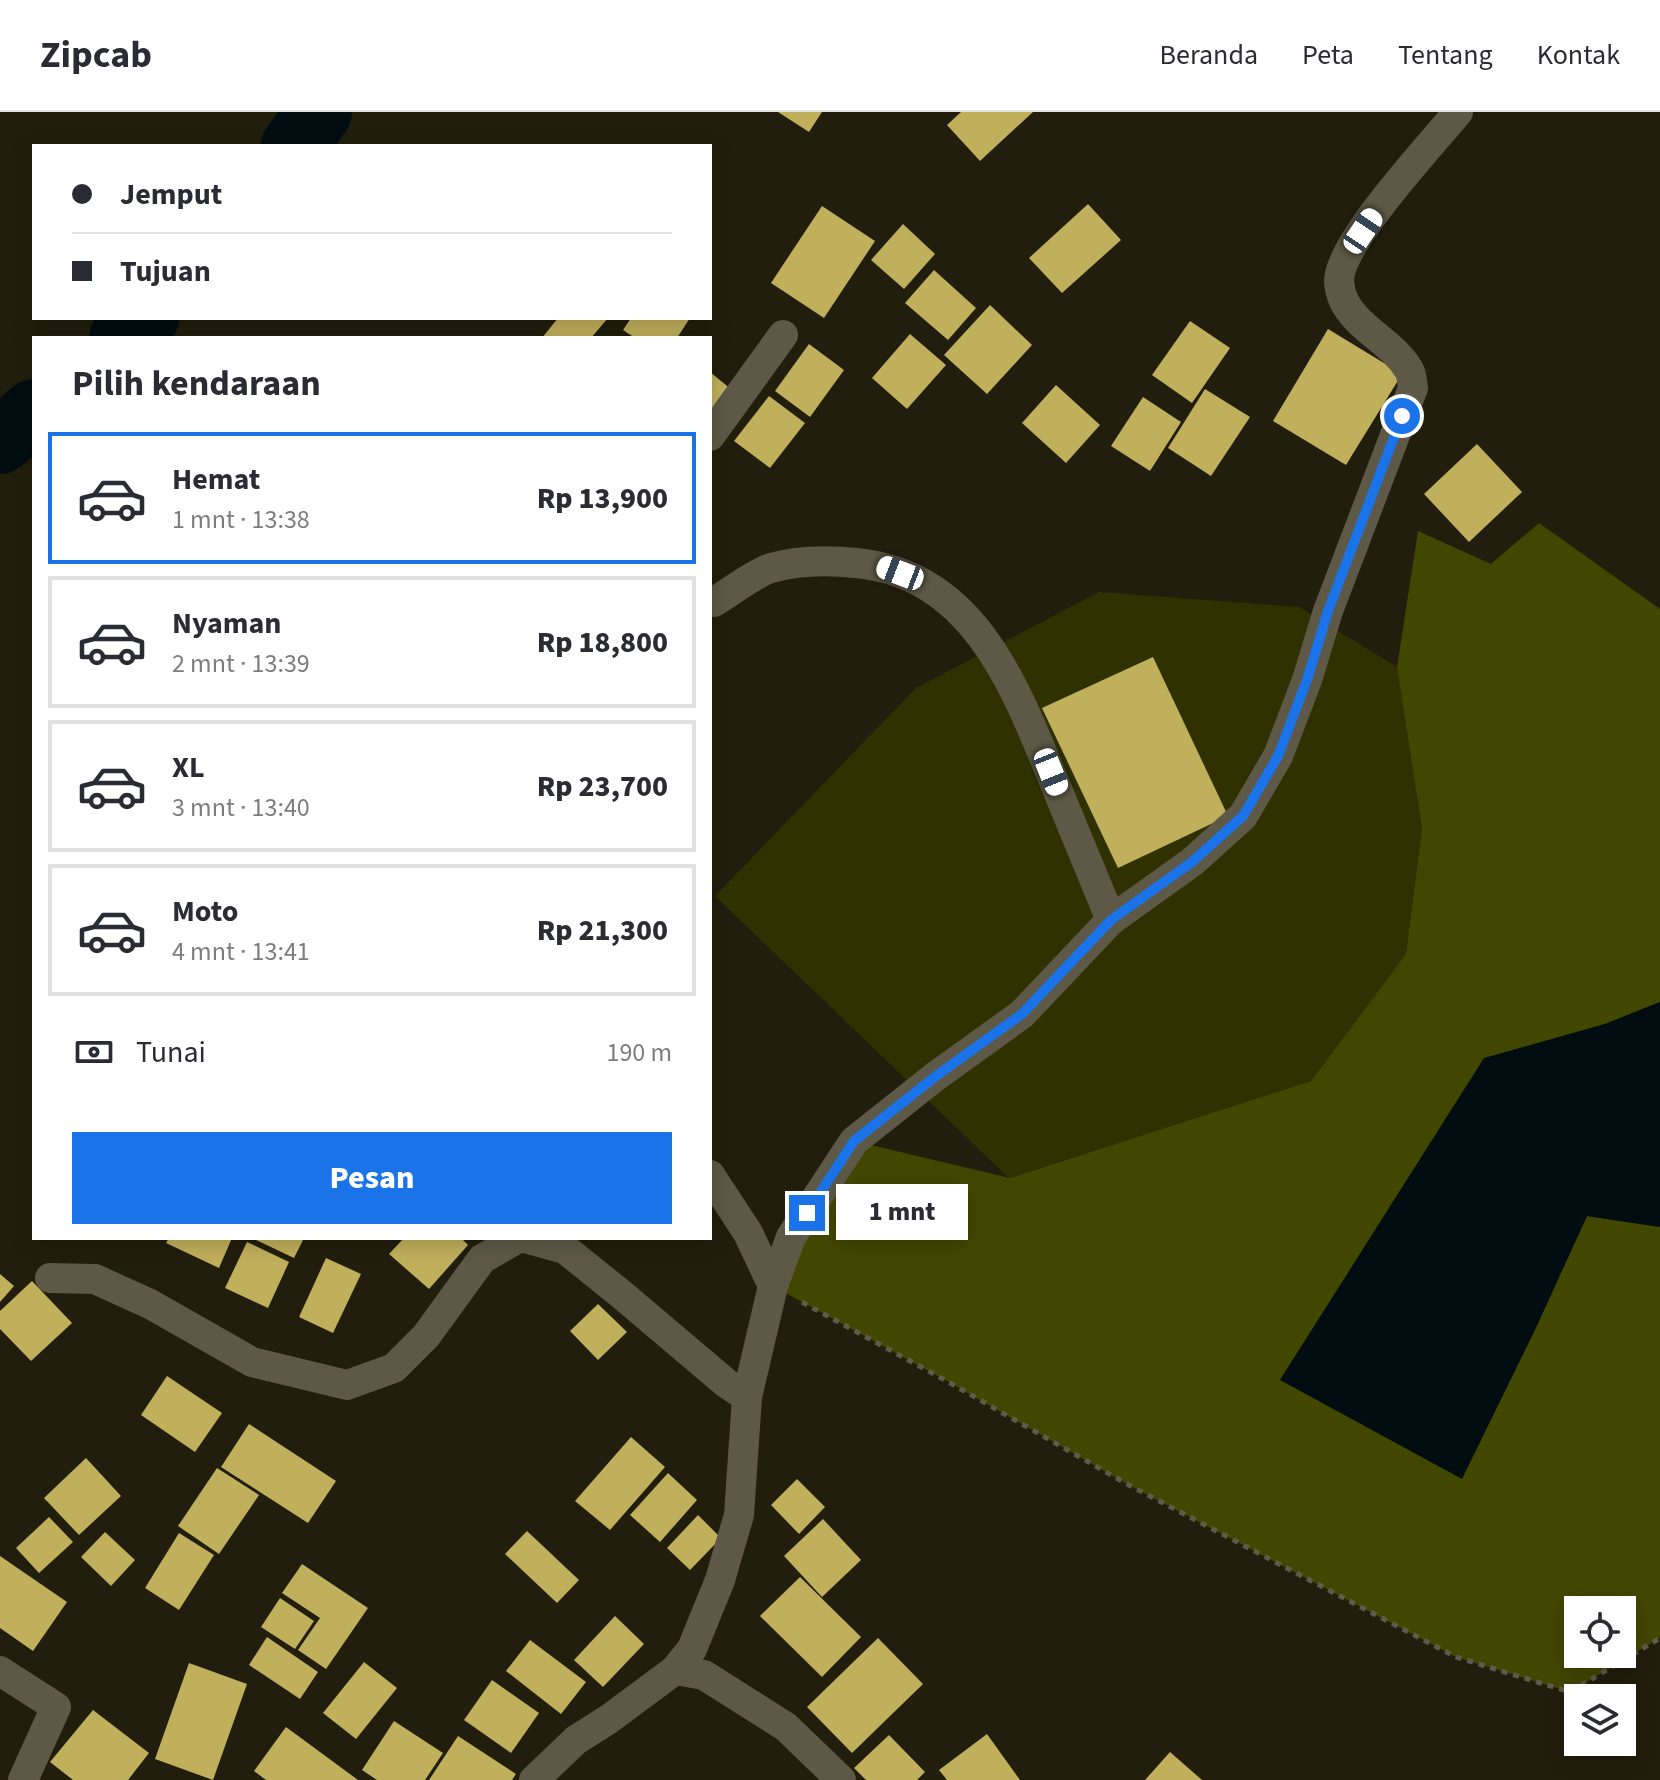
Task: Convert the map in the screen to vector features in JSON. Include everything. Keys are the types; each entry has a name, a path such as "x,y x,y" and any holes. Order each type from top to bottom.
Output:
{"street":[{"path":"534,1780 576,1740 675,1670 692,1649 720,1580 739,1515 747,1397 773,1286 791,1237 854,1141 936,1076 1022,1014 1111,920 1192,862 1243,816 1278,756 1307,680 1328,611 1413,388 1411,373 1401,360 1342,301 1339,279 1347,253 1378,208 1458,112"},
{"path":"712,433 783,335"},
{"path":"714,602 769,568 824,560 879,565 922,581 947,600 969,619 1004,671 1038,743 1111,920"},
{"path":"712,1178 748,1233 773,1286"},
{"path":"50,1278 95,1279 150,1304 252,1362 347,1385 394,1368 426,1336 482,1259 515,1240"},
{"path":"532,1240 565,1249 747,1397"},
{"path":"675,1670 704,1675 786,1727 841,1780"},
{"path":"0,1671 56,1707 23,1780"}],"path":[{"path":"773,1286 1127,1484 1456,1657 1570,1692 1660,1638"}],"green space":[{"path":"1099,592 1299,607 1397,667 1422,830 1406,954 1311,1081 1009,1178 715,896 916,688"}],"shaded area":[{"path":"1539,523 1660,609 1660,1002 1605,1024 1484,1059 1280,1380 1533,1334 1587,1216 1660,1227 1660,1638 1636,1652 1636,1596 1564,1596 1564,1668 1610,1668 1583,1684 1564,1684 1564,1690 1456,1657 1127,1484 773,1286 854,1141 1010,1178 1311,1081 1406,954 1422,829 1397,667 1418,531 1491,564"},
{"path":"1660,1002 1660,1227 1587,1216 1462,1479 1280,1380 1484,1058 1605,1024"}],"building":[{"path":"778,112 822,112 809,132"},
{"path":"961,112 1033,112 980,161 947,125"},
{"path":"1088,204 1121,240 1062,293 1029,258"},
{"path":"822,206 875,241 824,318 771,283"},
{"path":"903,224 935,254 904,289 871,260"},
{"path":"934,270 976,308 948,340 905,303"},
{"path":"990,305 1032,345 987,394 944,355"},
{"path":"556,320 606,320 593,336 544,336"},
{"path":"630,320 689,320 678,336 632,336 623,330"},
{"path":"1190,321 1230,348 1192,403 1152,375"},
{"path":"1328,329 1402,374 1346,465 1273,421"},
{"path":"910,334 946,365 907,409 872,378"},
{"path":"809,344 844,370 810,417 775,391"},
{"path":"712,374 732,390 712,414"},
{"path":"1056,385 1100,425 1066,463 1022,423"},
{"path":"1205,389 1250,417 1211,476 1168,448"},
{"path":"769,396 805,423 770,468 734,441"},
{"path":"1143,397 1181,422 1150,471 1111,446"},
{"path":"1477,444 1522,492 1469,542 1424,494"},
{"path":"1153,657 1228,816 1118,868 1042,708"},
{"path":"168,1240 231,1240 219,1268 166,1243"},
{"path":"256,1240 303,1240 294,1258"},
{"path":"402,1240 463,1240 468,1245 429,1289 389,1254"},
{"path":"247,1242 289,1262 268,1308 225,1288"},
{"path":"326,1258 361,1274 333,1333 299,1317"},
{"path":"0,1274 14,1286 0,1302"},
{"path":"32,1281 72,1323 31,1361 0,1329 0,1311"},
{"path":"598,1304 627,1332 598,1360 570,1331"},
{"path":"167,1376 222,1413 195,1452 141,1415"},
{"path":"249,1424 336,1481 308,1523 221,1467"},
{"path":"631,1437 665,1467 610,1530 575,1501"},
{"path":"86,1458 121,1496 79,1535 44,1498"},
{"path":"217,1468 259,1495 219,1554 178,1526"},
{"path":"668,1473 697,1500 660,1542 630,1515"},
{"path":"797,1479 825,1507 799,1534 771,1505"},
{"path":"698,1515 721,1538 690,1570 667,1548"},
{"path":"49,1517 73,1542 39,1573 16,1548"},
{"path":"823,1519 861,1560 822,1597 784,1556"},
{"path":"527,1531 579,1580 557,1603 505,1554"},
{"path":"105,1532 135,1560 111,1586 81,1557"},
{"path":"179,1533 214,1555 179,1610 145,1588"},
{"path":"0,1556 67,1602 33,1651 0,1628"},
{"path":"302,1564 368,1608 326,1669 298,1650 320,1618 282,1593"},
{"path":"800,1577 861,1637 822,1677 760,1616"},
{"path":"280,1598 314,1621 295,1649 261,1627"},
{"path":"615,1616 644,1644 603,1687 574,1660"},
{"path":"267,1637 318,1672 300,1699 249,1665"},
{"path":"878,1638 923,1684 852,1753 807,1707"},
{"path":"530,1640 586,1682 561,1714 506,1671"},
{"path":"364,1662 397,1688 356,1739 323,1713"},
{"path":"189,1663 247,1684 213,1780 155,1759"},
{"path":"492,1680 539,1713 511,1753 464,1720"},
{"path":"93,1710 149,1753 128,1780 73,1780 50,1762"},
{"path":"394,1721 443,1753 425,1780 377,1780 362,1770"},
{"path":"286,1727 358,1780 266,1780 254,1771"},
{"path":"987,1734 1020,1780 947,1780 939,1770"},
{"path":"889,1735 925,1772 917,1780 866,1780 854,1768"},
{"path":"458,1736 516,1774 512,1780 429,1780"},
{"path":"1170,1752 1202,1780 1145,1780"}],"waterway":[{"path":"295,144 319,112"},
{"path":"124,336 144,320"},
{"path":"0,441 32,414"}],"route":[{"path":"807,1213 854,1141 936,1076 1022,1014 1111,920 1192,862 1243,816 1278,756 1307,680 1328,611 1402,416"}]}
